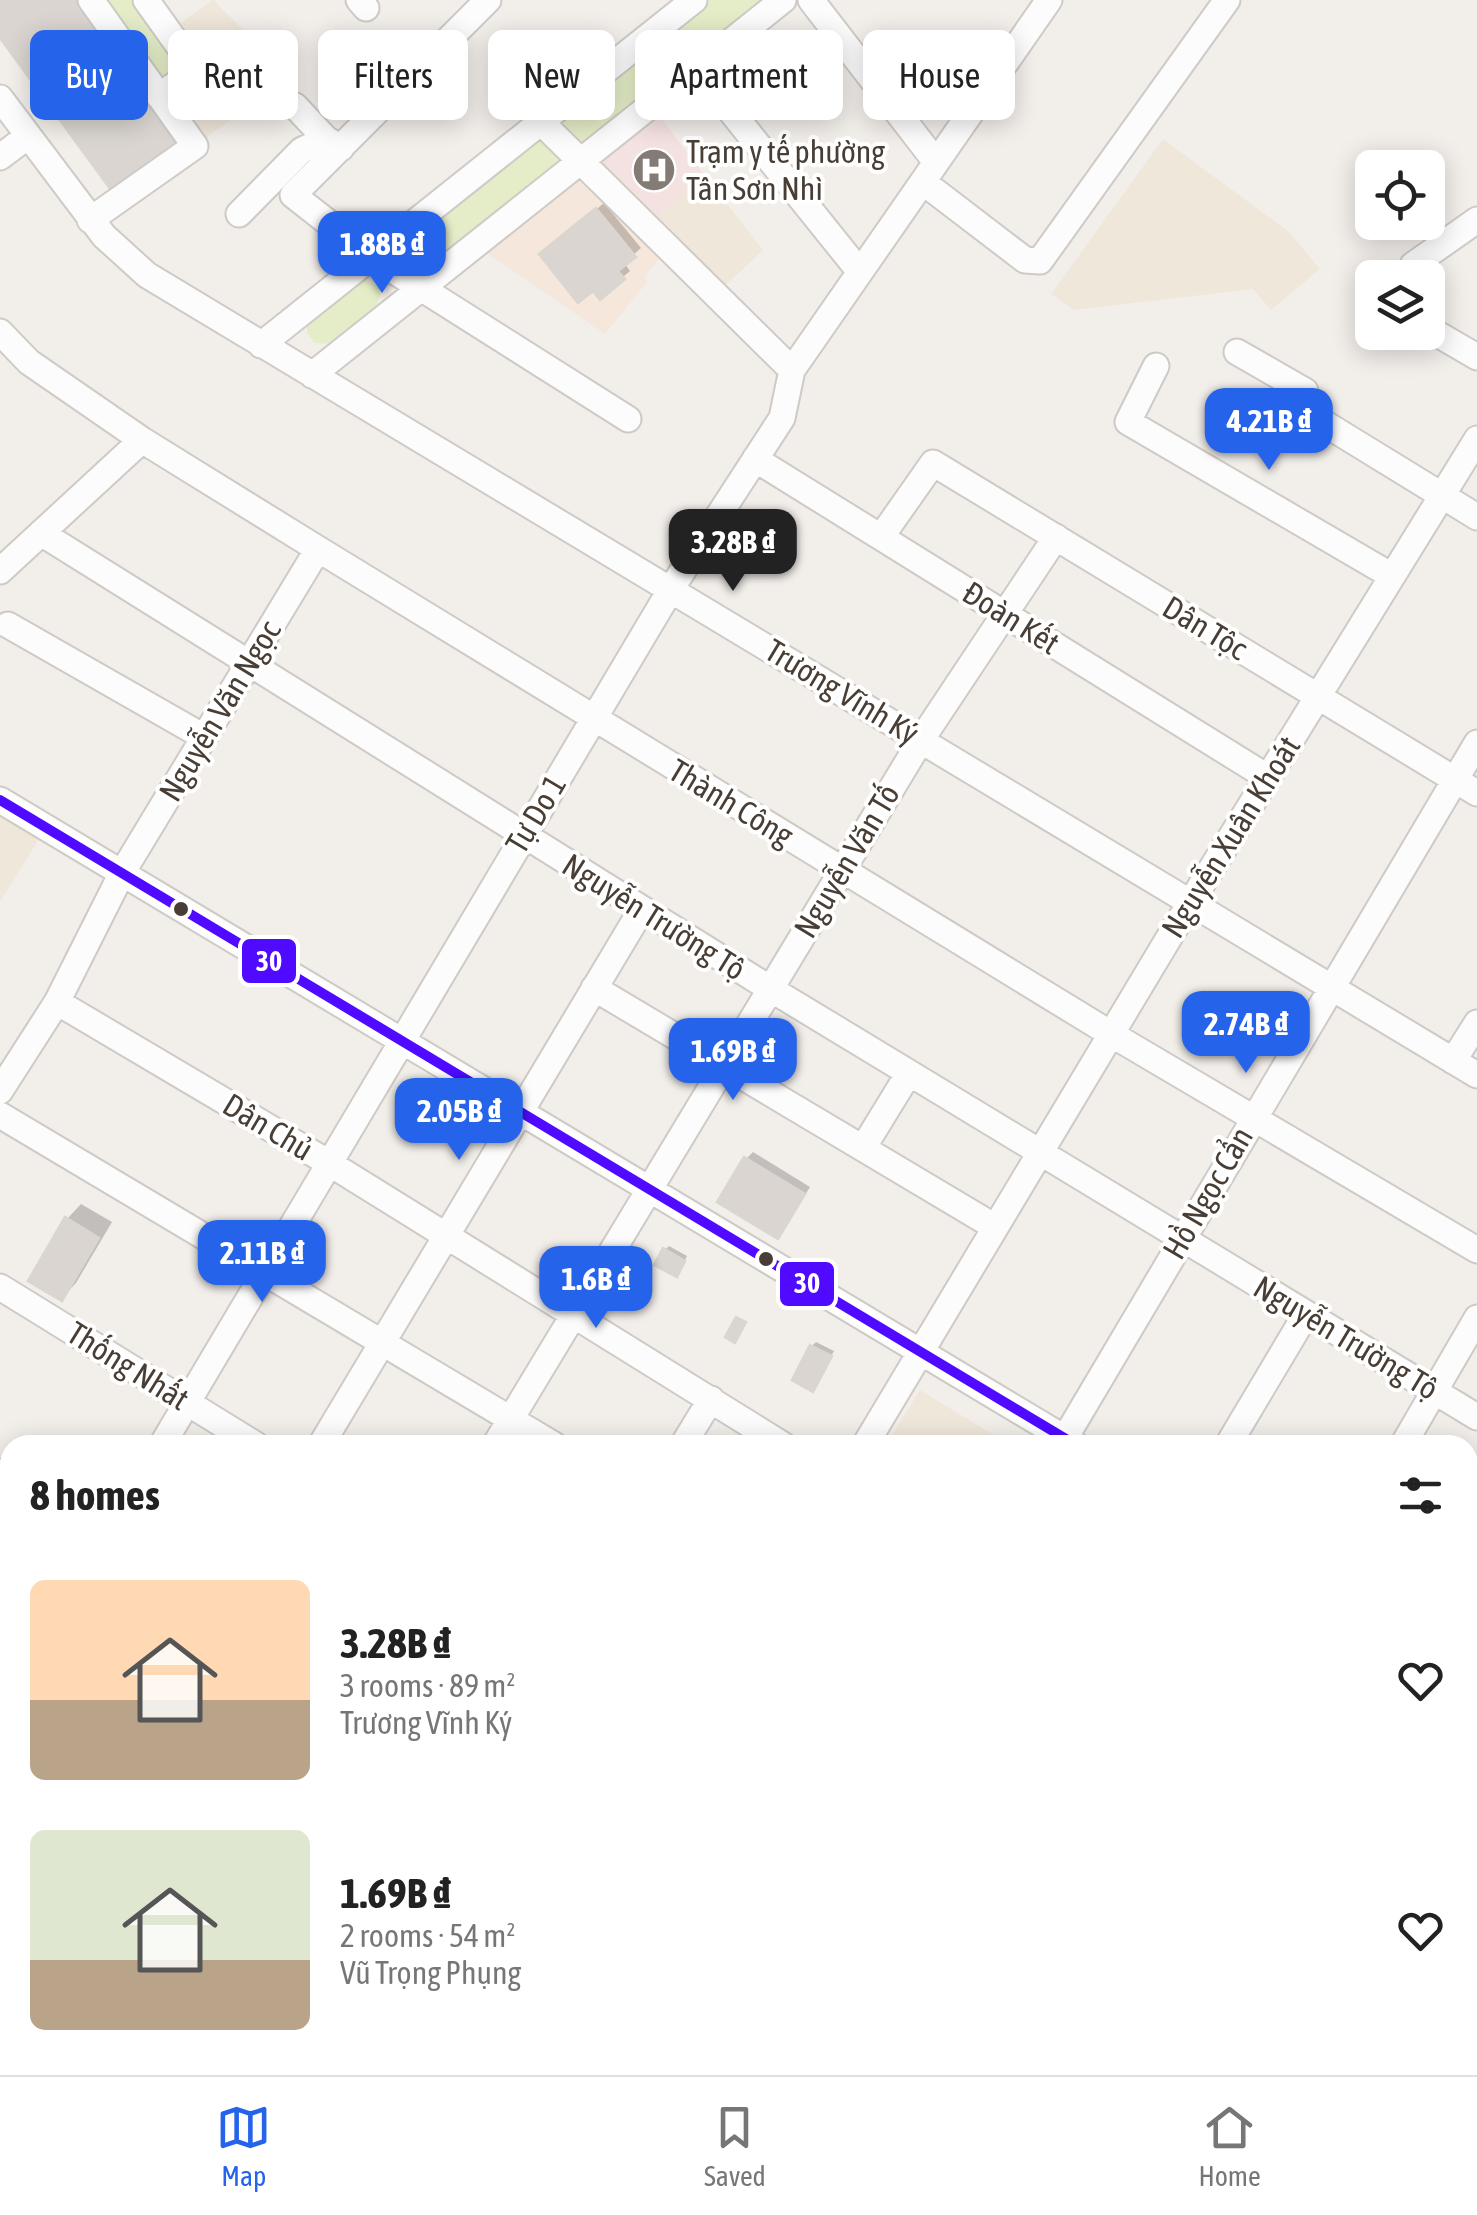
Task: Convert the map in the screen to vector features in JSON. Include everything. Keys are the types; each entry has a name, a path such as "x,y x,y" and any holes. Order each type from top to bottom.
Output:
{"street":[{"path":"90,220 195,146 91,0"},
{"path":"146,0 196,70 159,96"},
{"path":"488,0 333,143 293,195 372,257 628,420"},
{"path":"261,345 694,0"},
{"path":"746,30 783,0"},
{"path":"811,0 930,172 1025,260 1040,261 1227,0"},
{"path":"541,122 792,370 1049,0"},
{"name":"Trương Vĩnh Ký","path":"0,98 90,220 147,275 1477,1076"},
{"path":"298,109 333,143"},
{"path":"312,375 635,118"},
{"path":"738,120 860,272"},
{"path":"0,158 28,136"},
{"path":"239,214 302,150 333,143"},
{"path":"1420,260 1477,220"},
{"name":"Thành Công","path":"1,336 29,362 142,440 318,549 1111,1034 1477,1250"},
{"path":"1445,338 1477,357"},
{"path":"1237,352 1305,391 1306,412 1477,517"},
{"path":"1156,366 1128,422 1392,576"},
{"name":"Tự Do 1","path":"168,1435 671,588 782,418 792,370"},
{"name":"Nguyễn Xuân Khoát","path":"871,1435 1190,902 1477,438"},
{"path":"0,571 142,440"},
{"name":"Đoàn Kết","path":"756,459 1267,778"},
{"name":"Dân Tộc","path":"881,537 934,463 1466,786"},
{"name":"Nguyễn Trường Tộ","path":"41,533 769,988 1477,1417"},
{"name":"Nguyễn Văn Tố","path":"501,1435 921,740 1056,537"},
{"name":"Nguyễn Văn Ngọc","path":"0,1092 57,1002 122,873 318,549"},
{"path":"8,625 204,737"},
{"name":"Hồ Ngọc Cẩn","path":"1075,1435 1252,1118 1331,988 1466,786 1477,743"},
{"path":"0,800 1059,1435"},
{"path":"327,1435 642,908"},
{"path":"594,988 995,1228"},
{"name":"Dân Chủ","path":"57,1002 329,1164 768,1435"},
{"path":"1453,1061 1477,1023"},
{"path":"862,1148 909,1073"},
{"path":"0,1115 537,1435"},
{"name":"Thống Nhất","path":"0,1287 240,1435"},
{"path":"1234,1435 1306,1314"},
{"path":"1409,1435 1477,1318"},
{"path":"689,1435 711,1399"}],"shaded area":[{"path":"213,0 244,30 183,30 179,24"},
{"path":"190,120 231,120 204,139"},
{"name":"Trạm y tế phường Tân Sơn Nhì","path":"654,120 662,120 706,177 655,218 600,162"},
{"path":"1163,139 1289,232 1320,269 1271,310 1253,289 1074,310 1051,294"},
{"path":"706,177 763,250 724,287 655,218"},
{"path":"579,180 660,258 645,276 647,282 605,334 487,253"},
{"path":"0,817 39,839 0,902"},
{"path":"920,1390 994,1435 892,1435"}],"green space":[{"path":"99,0 140,0 168,39 168,79 160,85 148,68 148,30 121,30"},
{"path":"710,0 763,0 725,30 672,30"},
{"path":"635,60 635,102 615,117 615,76"},
{"path":"561,120 612,120 579,146 559,124"},
{"path":"539,137 562,158 558,165 435,263 415,259 410,241"},
{"path":"364,279 381,293 376,308 332,344 315,343 307,333 307,322 355,281"}],"building":[{"path":"0,0 79,0 101,30 30,30 30,79 0,38"},
{"path":"148,95 181,140 111,190 60,120 148,120"},
{"path":"596,208 636,257 618,271 625,279 600,300 593,291 578,303 539,254"},
{"path":"744,1157 805,1194 778,1239 717,1202"},
{"path":"65,1217 99,1238 62,1301 28,1281"},
{"path":"663,1248 685,1261 677,1277 654,1265"},
{"path":"736,1317 746,1322 735,1343 725,1337"},
{"path":"810,1345 832,1356 813,1392 792,1380"}],"transit line":[{"name":"30","path":"0,800 1059,1435"}],"place":[{"name":"Trạm y tế phường Tân Sơn Nhì","path":"654,170"}]}
